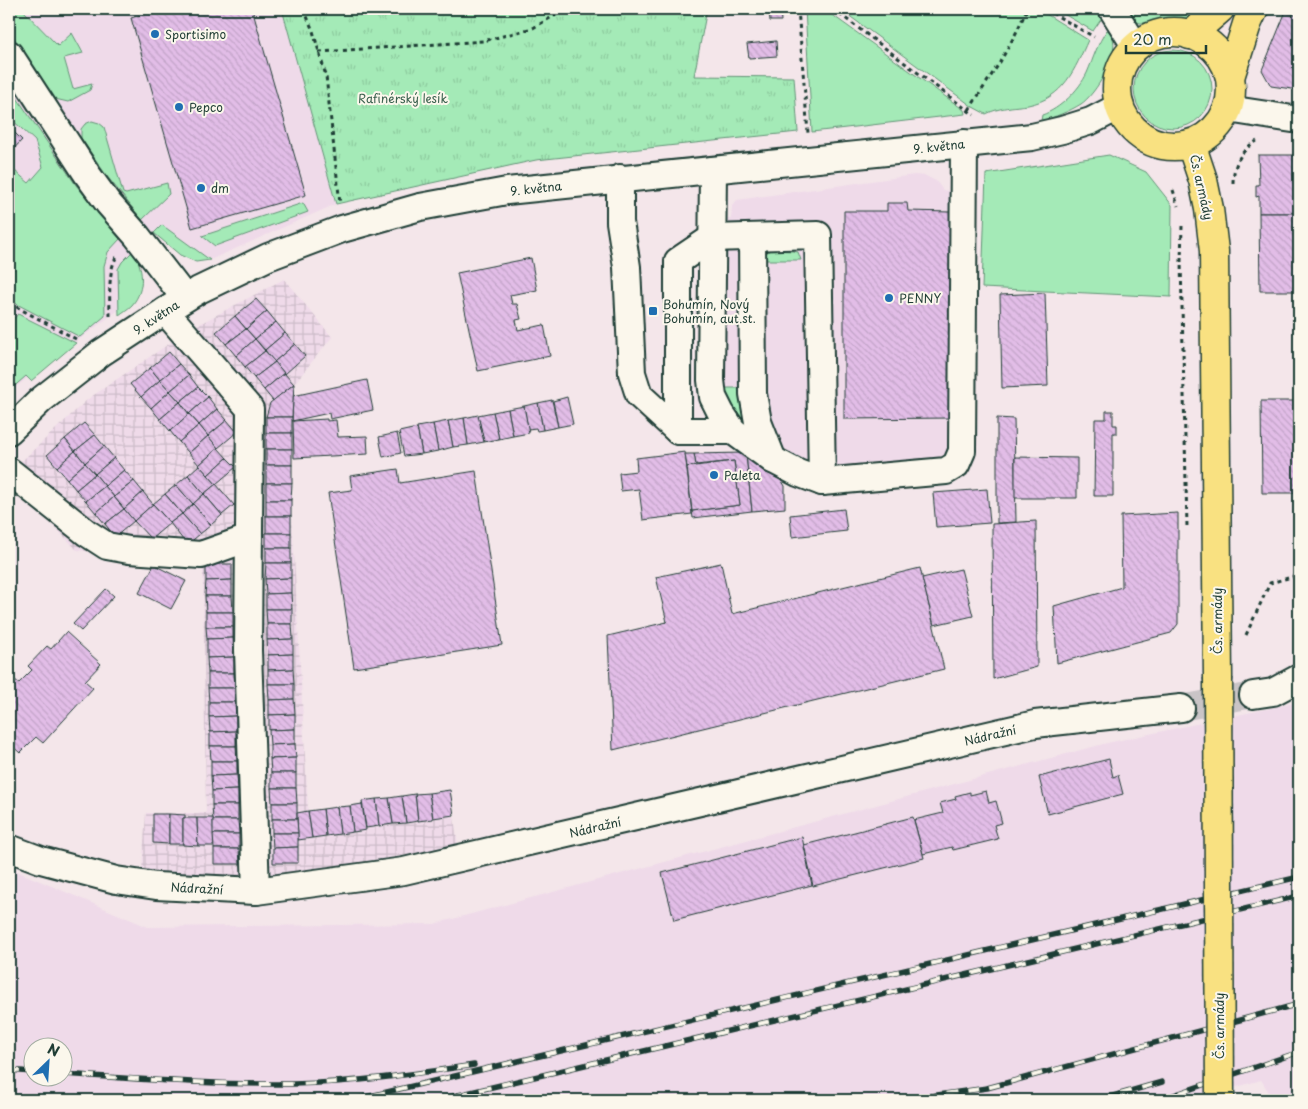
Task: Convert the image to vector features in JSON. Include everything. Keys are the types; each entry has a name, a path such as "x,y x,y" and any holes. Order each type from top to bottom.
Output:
{"main road":[{"path":"1190,35 1220,9"},
{"path":"1230,77 1250,16"},
{"path":"1176,32 1190,35 1212,46 1226,66 1230,77 1231,94 1228,109 1214,130 1191,144 1176,146 1148,140 1126,120 1120,106 1117,90 1119,74 1126,59 1136,47 1148,39 1176,32"},
{"name":"Čs. armády","path":"1191,144 1203,180 1209,208 1214,251 1220,1100"}],"street":[{"path":"1112,9 1136,47"},
{"path":"9,54 87,174 108,203 137,236 175,304 250,409 248,650 256,892"},
{"name":"9. května","path":"9,431 41,400 101,353 175,304 199,290 268,257 342,228 420,208 507,191 1032,137 1091,121 1120,106"},
{"path":"1228,109 1288,119"},
{"path":"713,170 711,380 713,397 733,431 774,460 798,473 822,482 946,471 956,465 960,458 962,441 964,143"},
{"path":"620,178 620,222 627,267 632,373 639,395 678,431 733,431"},
{"path":"678,431 678,261 712,238 818,235 822,482"},
{"path":"752,237 753,394 758,422 774,460"},
{"path":"9,471 87,533 107,546 129,550 201,555 249,538"},
{"path":"1254,695 1273,692 1299,678"},
{"name":"Nádražní","path":"9,848 40,860 116,880 156,886 256,892 404,871 1035,724 1181,708"}],"path":[{"path":"304,9 326,76 342,228"},
{"path":"319,52 484,41 533,28 566,9"},
{"path":"798,9 811,159"},
{"path":"833,9 969,110 977,118"},
{"path":"969,110 1000,62 1027,9"},
{"path":"1045,9 1094,37"},
{"path":"1233,172 1241,154 1250,145 1261,139 1274,140 1288,119"},
{"path":"1172,190 1179,207"},
{"path":"1182,225 1181,261 1187,530"},
{"path":"103,323 110,316 112,268 115,258 137,236"},
{"path":"9,302 31,316 81,341"},
{"path":"1243,641 1270,583 1299,575"}],"shaded area":[{"path":"9,9 282,9 336,204 210,260 196,262 180,255 160,239 136,213 106,175 9,30"},
{"path":"9,80 83,191 135,252 142,280 136,297 9,392"},
{"path":"914,175 926,176 936,181 943,190 954,192 950,454 940,462 865,472 803,469 756,432 720,388 721,220 731,219 732,206 737,200"},
{"path":"284,279 332,337 294,384 292,417 291,500 308,811 362,804 362,801 450,790 458,846 270,879 205,879 142,870 146,813 206,813 203,564 77,550 9,479 9,473 88,399 192,328"},
{"path":"1299,702 1299,1100 1274,1100 1261,1080 1192,1100 9,1100 9,868 148,927 434,924 1107,743"}],"green space":[{"path":"9,9 22,9 58,46 72,33 83,53 64,58 73,89 92,84 90,90 68,102 55,99 9,30"},
{"name":"Rafinérský lesík","path":"282,9 707,9 694,76 794,77 798,132 536,160 336,204"},
{"path":"805,9 824,9 964,110 965,114 812,132"},
{"path":"840,9 1038,9 1088,40 1067,81 1051,96 1028,105 1001,109 986,114 973,107"},
{"path":"1055,9 1100,9 1102,18 1093,31"},
{"path":"1138,9 1205,9 1188,20 1140,23 1132,20 1127,15"},
{"path":"1107,30 1111,33 1114,43 1113,53 1105,73 1093,92 1076,107 1041,121 1042,115 1062,104 1079,86"},
{"path":"1173,50 1188,53 1201,61 1209,74 1212,89 1209,104 1201,117 1188,125 1173,128 1158,125 1145,117 1137,104 1134,89 1137,74 1145,61 1158,53"},
{"path":"9,86 76,185 120,239 108,252 104,266 105,316 80,337 9,300 9,275 15,269 9,263 9,178 15,171 29,183 43,167 35,141 9,117"},
{"path":"92,121 104,127 123,193 126,194 167,183 169,194 142,220 106,175 81,138 81,129 85,124"},
{"path":"1109,155 1146,172 1172,205 1171,297 982,288 986,174"},
{"path":"303,203 308,212 215,246 202,236"},
{"path":"162,225 210,260 196,262 180,255 154,233"},
{"path":"770,250 798,252 801,260 762,260 763,256"},
{"path":"133,251 141,271 141,285 132,305 119,315 118,269"},
{"path":"18,314 76,343 31,381 26,376 9,391 9,324"},
{"path":"720,388 739,388 741,401 754,435 722,398"}],"building":[{"path":"163,9 252,9 306,195 192,228 131,18"},
{"path":"769,9 780,9 781,21 770,21"},
{"path":"1286,11 1299,17 1299,90 1271,86 1262,70"},
{"path":"776,41 777,56 749,58 747,44"},
{"path":"9,127 22,140 9,154"},
{"path":"1258,155 1299,155 1299,213 1259,213 1259,196 1256,197 1256,185 1259,185"},
{"path":"887,203 907,203 908,211 950,212 950,418 844,419 844,211 887,211"},
{"path":"1259,213 1299,213 1299,291 1260,291"},
{"path":"531,258 537,290 510,295 512,304 517,304 521,319 516,320 518,330 544,325 550,356 478,371 457,273"},
{"path":"1045,293 1048,386 1002,388 1000,295"},
{"path":"256,299 267,311 246,329 235,316"},
{"path":"267,311 276,322 255,339 246,329"},
{"path":"235,316 246,329 226,344 216,332"},
{"path":"276,322 285,333 265,350 255,339"},
{"path":"246,329 255,339 236,356 226,344"},
{"path":"285,333 295,344 274,362 265,350"},
{"path":"255,339 265,351 245,367 236,356"},
{"path":"295,344 305,356 285,374 274,362"},
{"path":"265,351 275,362 254,378 245,367"},
{"path":"169,352 179,364 160,380 150,368"},
{"path":"275,362 284,373 264,390 254,378"},
{"path":"179,364 189,375 170,391 160,380"},
{"path":"150,368 160,380 141,397 130,384"},
{"path":"284,373 294,384 273,401 264,390"},
{"path":"189,375 198,387 180,402 170,391"},
{"path":"160,380 170,391 151,408 141,397"},
{"path":"367,380 373,410 330,419 329,413 292,421 293,396"},
{"path":"294,384 292,417 266,417 270,403"},
{"path":"198,387 208,397 189,414 180,402"},
{"path":"170,391 180,402 160,419 151,408"},
{"path":"208,397 217,409 199,425 189,414"},
{"path":"567,397 573,424 558,427 553,401"},
{"path":"552,400 558,427 543,430 538,403"},
{"path":"1261,401 1299,401 1299,493 1262,493"},
{"path":"180,402 189,414 170,431 160,419"},
{"path":"538,403 543,430 537,431 536,428 528,429 524,406"},
{"path":"524,406 529,433 513,436 508,409"},
{"path":"217,409 227,420 208,436 199,425"},
{"path":"508,409 513,436 499,439 493,412"},
{"path":"1106,411 1113,411 1113,425 1117,425 1117,433 1113,433 1113,496 1094,496 1095,419 1106,419"},
{"path":"493,412 499,439 484,442 478,415"},
{"path":"189,414 199,425 179,442 170,431"},
{"path":"478,415 484,442 468,445 464,418"},
{"path":"266,417 292,417 292,433 266,433"},
{"path":"464,418 468,445 453,447 448,421"},
{"path":"997,418 1014,419 1016,522 997,523"},
{"path":"327,419 327,421 336,420 338,437 367,436 368,454 294,458 293,421"},
{"path":"227,420 237,432 218,448 208,436"},
{"path":"448,421 453,447 438,451 433,424"},
{"path":"84,423 95,435 75,451 65,439"},
{"path":"433,424 438,451 422,454 417,427"},
{"path":"199,425 208,436 189,453 179,442"},
{"path":"417,428 422,454 404,456 399,432"},
{"path":"266,433 292,433 292,449 266,449"},
{"path":"397,433 401,453 383,457 379,437"},
{"path":"95,435 104,446 85,463 75,451"},
{"path":"208,436 218,448 199,465 189,453"},
{"path":"65,439 75,451 57,467 47,455"},
{"path":"104,446 114,458 95,474 85,463"},
{"path":"218,448 227,458 208,475 199,465"},
{"path":"266,449 292,449 292,465 266,465"},
{"path":"75,451 85,463 67,479 57,467"},
{"path":"685,452 692,514 643,520 639,489 621,491 619,473 637,471 636,458"},
{"path":"685,454 694,454 696,465 687,467"},
{"path":"694,454 746,454 752,511 693,518 692,511 740,505 734,461 696,465"},
{"path":"746,454 782,481 785,486 785,508 752,511"},
{"path":"1015,457 1077,458 1077,498 1015,498"},
{"path":"114,458 124,470 105,486 95,474"},
{"path":"227,458 236,467 216,484 208,475"},
{"path":"734,461 740,505 692,511 687,467"},
{"path":"85,463 95,474 76,490 67,479"},
{"path":"199,465 216,484 204,494 188,475"},
{"path":"266,465 292,465 292,483 266,483"},
{"path":"398,469 400,483 476,471 502,645 354,668 328,493 352,490 350,476"},
{"path":"124,470 134,481 114,497 105,486"},
{"path":"95,474 105,486 86,501 76,490"},
{"path":"188,475 204,494 193,504 176,485"},
{"path":"134,481 143,492 124,509 114,497"},
{"path":"266,483 292,483 291,500 266,500"},
{"path":"216,484 234,505 222,515 204,494"},
{"path":"176,485 193,504 182,514 165,494"},
{"path":"105,486 114,497 96,513 86,501"},
{"path":"987,489 990,523 936,527 933,493"},
{"path":"143,492 153,504 134,521 124,509"},
{"path":"165,494 182,514 170,523 153,504"},
{"path":"204,494 222,515 211,525 193,504"},
{"path":"114,497 124,509 105,524 96,513"},
{"path":"266,500 291,500 291,516 266,516"},
{"path":"153,504 170,523 151,539 134,521"},
{"path":"193,504 211,525 200,534 182,514"},
{"path":"124,509 134,521 115,537 105,524"},
{"path":"844,509 847,531 792,537 790,515"},
{"path":"1178,513 1178,624 1171,633 1057,663 1054,606 1122,587 1121,516"},
{"path":"182,514 200,534 187,545 170,523"},
{"path":"266,516 291,516 291,533 266,533"},
{"path":"1036,521 1037,667 993,679 992,524"},
{"path":"266,533 291,533 291,548 266,548"},
{"path":"266,548 291,548 291,563 266,563"},
{"path":"266,563 291,563 291,578 265,579"},
{"path":"721,563 732,614 920,568 944,669 613,750 608,636 667,622 656,577"},
{"path":"206,564 232,564 232,580 206,581"},
{"path":"154,565 186,581 171,609 139,593"},
{"path":"961,569 973,616 934,625 922,578"},
{"path":"291,578 291,593 266,594 265,579"},
{"path":"232,580 232,596 205,596 206,581"},
{"path":"106,589 114,596 81,631 73,624"},
{"path":"291,593 292,609 266,609 266,594"},
{"path":"205,596 232,596 233,612 206,612"},
{"path":"266,609 292,609 292,624 267,624"},
{"path":"206,612 233,612 233,627 206,627"},
{"path":"267,624 292,624 293,639 267,640"},
{"path":"206,627 233,627 233,638 207,639"},
{"path":"66,632 101,664 85,681 93,688 43,743 36,737 20,753 9,743 9,687 15,680 19,683 32,670 28,666 47,646 51,649"},
{"path":"233,638 234,657 207,658 207,639"},
{"path":"293,639 293,654 268,655 267,640"},
{"path":"293,654 293,669 268,670 268,655"},
{"path":"234,657 234,673 208,673 207,658"},
{"path":"293,669 294,684 268,684 268,670"},
{"path":"208,673 234,673 235,688 208,688"},
{"path":"268,684 294,684 294,699 269,700"},
{"path":"208,688 235,688 235,702 209,702"},
{"path":"294,699 295,714 269,715 269,700"},
{"path":"209,702 235,702 236,716 209,717"},
{"path":"295,714 295,729 269,730 269,715"},
{"path":"236,716 236,731 210,732 209,717"},
{"path":"295,729 295,744 270,745 269,730"},
{"path":"236,731 236,746 210,746 210,732"},
{"path":"295,744 296,758 270,759 270,745"},
{"path":"210,746 236,746 237,761 211,761"},
{"path":"296,758 296,773 271,773 270,759"},
{"path":"1109,759 1113,777 1118,775 1123,794 1048,814 1039,777"},
{"path":"211,761 237,761 237,775 211,776"},
{"path":"271,773 296,773 296,788 271,788"},
{"path":"237,775 238,790 212,791 211,776"},
{"path":"271,788 296,788 297,803 272,803"},
{"path":"238,790 238,805 212,805 212,791"},
{"path":"450,790 454,815 433,818 429,793"},
{"path":"986,791 989,803 996,801 1002,823 994,825 998,839 953,850 952,847 923,854 914,820 943,813 940,803 956,799 955,796 970,792 970,795"},
{"path":"429,793 433,819 418,821 415,794"},
{"path":"415,794 418,821 406,823 402,796"},
{"path":"402,796 406,823 393,824 389,798"},
{"path":"389,798 393,824 379,826 376,799"},
{"path":"376,799 379,826 366,828 362,801"},
{"path":"272,803 297,803 297,819 272,819"},
{"path":"362,804 366,830 353,832 350,806"},
{"path":"212,805 238,805 238,820 213,820"},
{"path":"350,806 353,832 340,834 337,807"},
{"path":"337,807 340,834 326,836 323,809"},
{"path":"323,809 326,836 312,838 308,811"},
{"path":"308,811 312,838 298,840 297,813"},
{"path":"153,814 169,814 169,844 153,843"},
{"path":"169,814 185,815 185,818 183,818 183,844 169,844"},
{"path":"913,817 924,858 813,886 804,845"},
{"path":"183,818 197,818 198,846 183,845"},
{"path":"197,818 213,818 214,846 198,846"},
{"path":"272,819 297,819 298,833 272,833"},
{"path":"213,820 238,820 239,834 213,834"},
{"path":"272,833 298,833 298,847 273,848"},
{"path":"213,834 239,834 239,849 214,849"},
{"path":"802,837 812,885 674,920 662,873"},
{"path":"298,847 298,863 273,863 273,848"},
{"path":"214,849 239,849 240,864 214,864"}],"tunnel":[{"path":"1181,708 1253,695"}],"railway":[{"path":"353,1100 1299,877"},
{"path":"437,1100 1299,896"},
{"path":"902,1100 987,1088 1299,1004"},
{"path":"1159,1100 1299,1052"},
{"path":"72,1075 206,1083 293,1084 361,1080 474,1065"},
{"path":"9,1070 22,1071"},
{"path":"1099,1100 1162,1082"}],"place":[{"name":"Sportisimo","path":"155,34"},
{"name":"Pepco","path":"179,107"},
{"name":"dm","path":"201,188"},
{"name":"PENNY","path":"889,298"},
{"name":"Bohumín, Nový Bohumín, aut.st.","path":"653,311"},
{"name":"Paleta","path":"714,475"}]}
